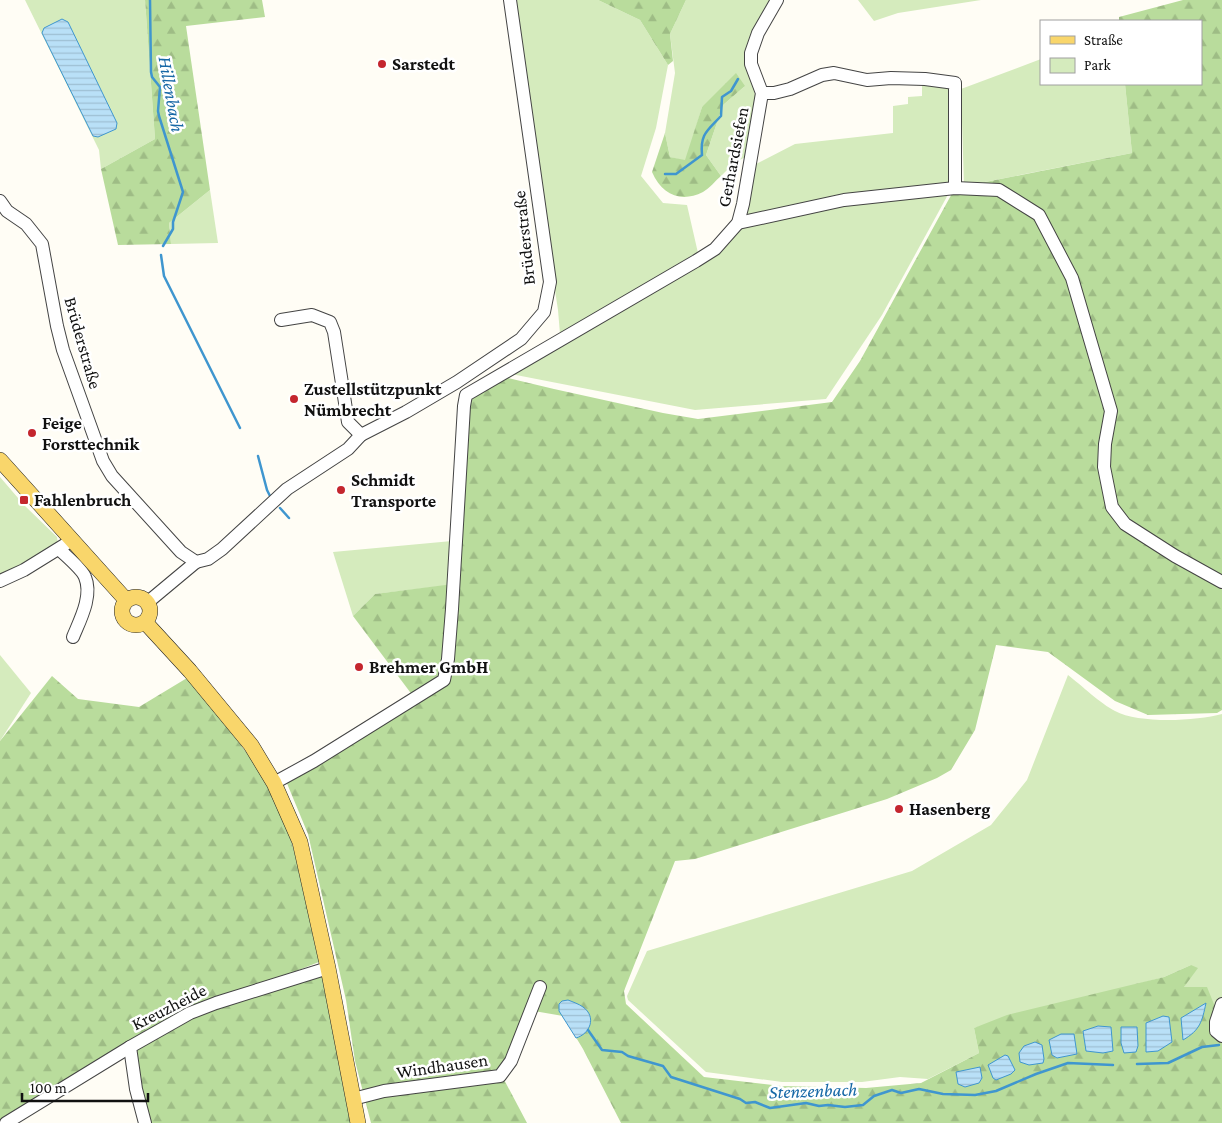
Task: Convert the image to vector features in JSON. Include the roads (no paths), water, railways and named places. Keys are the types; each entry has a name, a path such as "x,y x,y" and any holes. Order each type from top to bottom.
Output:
{"main road":[{"path":"0,460 66,544 126,600"},
{"path":"136,596 148,602 150,615 145,622 134,625 126,621 122,607 126,600 136,596"},
{"path":"145,622 251,745 274,783 300,842 328,968 358,1123"}],"street":[{"name":"Brüderstraße","path":"0,202 7,211 26,224 42,244 63,350 103,461 112,476 181,552 196,562 208,559 222,549 287,490 348,449 361,435 463,379 522,339 544,312 550,282 510,0"},
{"name":"Gerhardsiefen","path":"274,783 314,762 444,680 448,659 466,395 649,289 715,248 738,223 762,93 751,64 751,52 758,33 777,0"},
{"name":"Gerhardsiefen","path":"762,93 790,89 822,75 834,73 867,80 891,78 925,79 954,83 954,188"},
{"path":"738,223 844,200 954,188 999,190 1039,215 1072,278 1111,411 1104,467 1112,507 1125,524 1175,556 1222,582"},
{"path":"281,320 312,315 330,322 334,332 348,422 361,435"},
{"path":"0,581 24,570 66,544 85,576 88,589 85,604 73,637"},
{"path":"148,602 196,562"},
{"name":"Kreuzheide","path":"145,1123 136,1088 130,1047 190,1013 207,1006 328,968"},
{"name":"Windhausen","path":"353,1099 384,1091 500,1076 510,1061 540,988"},
{"path":"1222,1004 1216,1022 1216,1031 1222,1036"},
{"path":"6,1123 130,1047"}],"water":[{"path":"62,19 68,22 117,123 116,129 98,137 93,136 42,33 44,28"},
{"path":"568,1000 583,1007 591,1020 585,1033 576,1038 559,1011 559,1004 562,1001"},
{"path":"1206,1003 1197,1029 1183,1040 1181,1018"},
{"path":"1163,1016 1169,1017 1172,1042 1158,1051 1146,1052 1146,1023"},
{"path":"1098,1026 1111,1027 1113,1051 1103,1053 1086,1051 1083,1031"},
{"path":"1121,1027 1137,1027 1138,1046 1136,1052 1124,1053 1121,1043"},
{"path":"1061,1034 1074,1034 1077,1054 1057,1058 1052,1055 1049,1040"},
{"path":"1035,1042 1042,1045 1043,1063 1029,1065 1020,1062 1019,1053 1024,1046"},
{"path":"1005,1055 1008,1056 1015,1070 1011,1074 996,1080 993,1078 988,1065"},
{"path":"980,1067 982,1078 979,1083 965,1087 958,1084 956,1072"}],"waterway":[{"name":"Hillenbach","path":"150,0 151,72 152,77 160,87 159,116 183,192 173,222 173,229 163,246"},
{"path":"665,174 676,174 702,155 703,137 721,116 722,97 731,91 738,79"},
{"name":"Hillenbach","path":"161,255 164,276 240,428"},
{"name":"Hillenbach","path":"258,456 270,496"},
{"name":"Hillenbach","path":"280,508 289,518"},
{"name":"Stenzenbach","path":"588,1030 602,1050 622,1052 628,1056 663,1066 671,1077 740,1099 746,1103 755,1102 770,1108 806,1103 819,1106 845,1107 863,1105 874,1096 892,1090 901,1093 919,1089 943,1094 975,1095 996,1091 1068,1063 1113,1065"},
{"name":"Stenzenbach","path":"1137,1064 1168,1063 1202,1047 1219,1045"}],"place":[{"name":"Sarstedt","path":"382,64"},
{"name":"Zustellstützpunkt Nümbrecht","path":"294,399"},
{"name":"Feige Forsttechnik","path":"32,433"},
{"name":"Schmidt Transporte","path":"341,490"},
{"name":"Fahlenbruch","path":"24,500"},
{"name":"Brehmer GmbH","path":"359,667"},
{"name":"Hasenberg","path":"899,809"}]}
